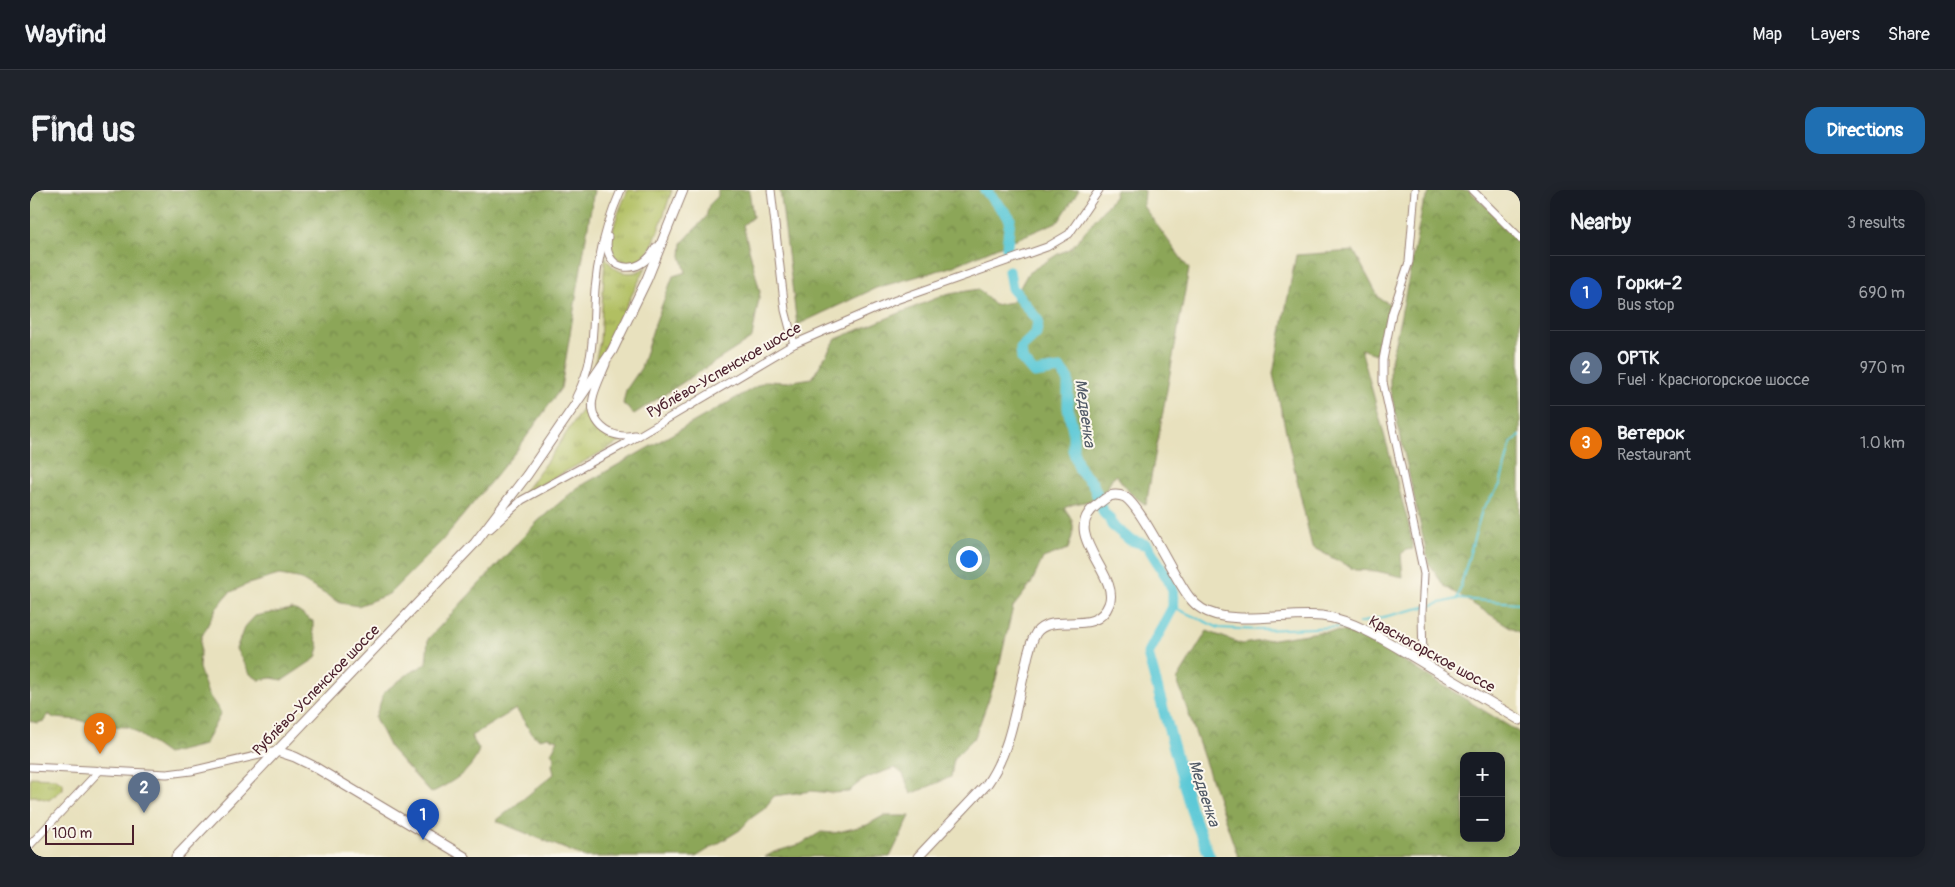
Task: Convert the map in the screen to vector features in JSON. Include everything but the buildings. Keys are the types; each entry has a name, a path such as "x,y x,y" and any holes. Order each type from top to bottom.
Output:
{"main road":[{"name":"Рублёво-Успенское шоссе","path":"176,857 475,543 554,438 612,351 646,279 683,190"},
{"name":"Красногорское шоссе","path":"918,857 986,784 1003,757 1031,646 1038,631 1044,626 1082,623 1093,620 1106,610 1110,604 1110,587 1090,552 1085,522 1087,514 1108,497 1120,495 1125,497 1136,509 1183,589 1202,609 1213,614 1231,617 1322,616 1371,633 1520,720"},
{"path":"277,751 313,766 465,857"}],"street":[{"path":"554,438 577,395 591,359 598,263 606,228 622,190"},
{"path":"771,190 785,310 794,344"},
{"name":"Рублёво-Успенское шоссе","path":"475,543 522,500 642,433 794,344 896,300 1047,247 1069,234 1099,190"},
{"path":"1416,190 1409,262 1392,313 1383,360 1382,382 1424,574 1422,613 1423,663"},
{"path":"1472,190 1520,238"},
{"path":"616,203 607,244 616,262 628,268 639,266 649,260 675,210"},
{"path":"612,351 594,395 594,415 598,424 614,436 642,433"},
{"path":"30,767 167,774 191,771 277,751"},
{"path":"30,845 100,770"}],"green space":[{"path":"30,190 594,190 561,388 517,450 441,542 389,594 358,606 340,603 298,578 279,575 248,584 229,593 216,609 201,638 199,668 208,694 221,713 204,745 167,754 129,727 96,726 80,720 54,718 48,714 44,721 37,723 30,721"},
{"path":"628,190 672,190 650,249 641,260 630,263 618,259 613,252 611,242 616,219"},
{"path":"718,190 749,190 753,217 743,225 760,292 752,338 634,414 623,404 626,390 641,368 654,326 673,276 686,272 681,256 682,243 706,217 709,205 718,196"},
{"path":"780,190 1079,190 1059,221 951,267 876,288 797,325"},
{"path":"1116,190 1144,190 1143,206 1189,269 1146,505 1130,493 1116,475 1112,478 1107,489 1090,501 1064,508 1073,523 1072,537 1068,549 1043,558 1031,584 1013,607 996,679 975,737 954,758 951,777 911,794 903,774 895,768 876,774 858,783 849,792 830,793 812,791 774,796 764,809 750,819 740,830 696,857 585,857 496,821 554,774 552,765 555,758 551,753 558,740 548,737 540,739 533,735 516,709 471,736 479,749 472,764 460,776 431,793 390,748 375,718 384,692 408,674 426,664 428,639 538,521 577,488 766,381 787,382 812,378 836,339 944,295 979,289 994,305 1012,302 1028,273 1071,248 1114,197"},
{"path":"1431,190 1469,190 1520,239 1520,633 1444,586 1429,564 1390,389 1390,365 1423,205"},
{"path":"1354,251 1379,298 1390,304 1376,354 1361,349 1409,526 1413,549 1406,550 1401,554 1403,577 1376,571 1355,570 1312,547 1273,374 1296,255"},
{"path":"605,256 613,266 623,272 634,272 646,267 593,371 600,341"},
{"path":"589,399 590,415 596,428 606,436 622,441 522,495 555,450"},
{"path":"292,609 313,621 313,632 319,647 316,658 283,680 271,678 259,680 250,674 236,649 244,628 255,616"},
{"path":"1207,631 1242,644 1319,632 1346,631 1381,647 1520,733 1520,857 1238,857 1177,680"},
{"path":"30,777 54,778 63,783 63,789 49,800 30,797"},
{"path":"883,816 910,816 890,857 765,857 774,852 801,844 821,832 834,833 867,825"}],"waterway":[{"name":"Медвенка","path":"985,190 1010,218 1007,247"},
{"name":"Медвенка","path":"1009,271 1012,288 1038,321 1036,334 1021,348 1022,359 1034,373 1060,369 1068,379 1068,408 1073,430 1073,450 1080,470 1093,484 1104,513 1112,525 1130,540 1147,545 1168,579 1173,591 1173,607 1148,654 1191,810 1210,857"},
{"path":"1457,599 1482,510 1500,485 1511,443 1520,436"},
{"path":"1359,623 1457,599 1520,603"},
{"path":"1173,607 1219,628 1259,630 1342,627"}],"place":[{"name":"Ветерок","path":"100,754"},
{"name":"ОРТК","path":"144,813"},
{"name":"Горки-2","path":"423,840"}]}
